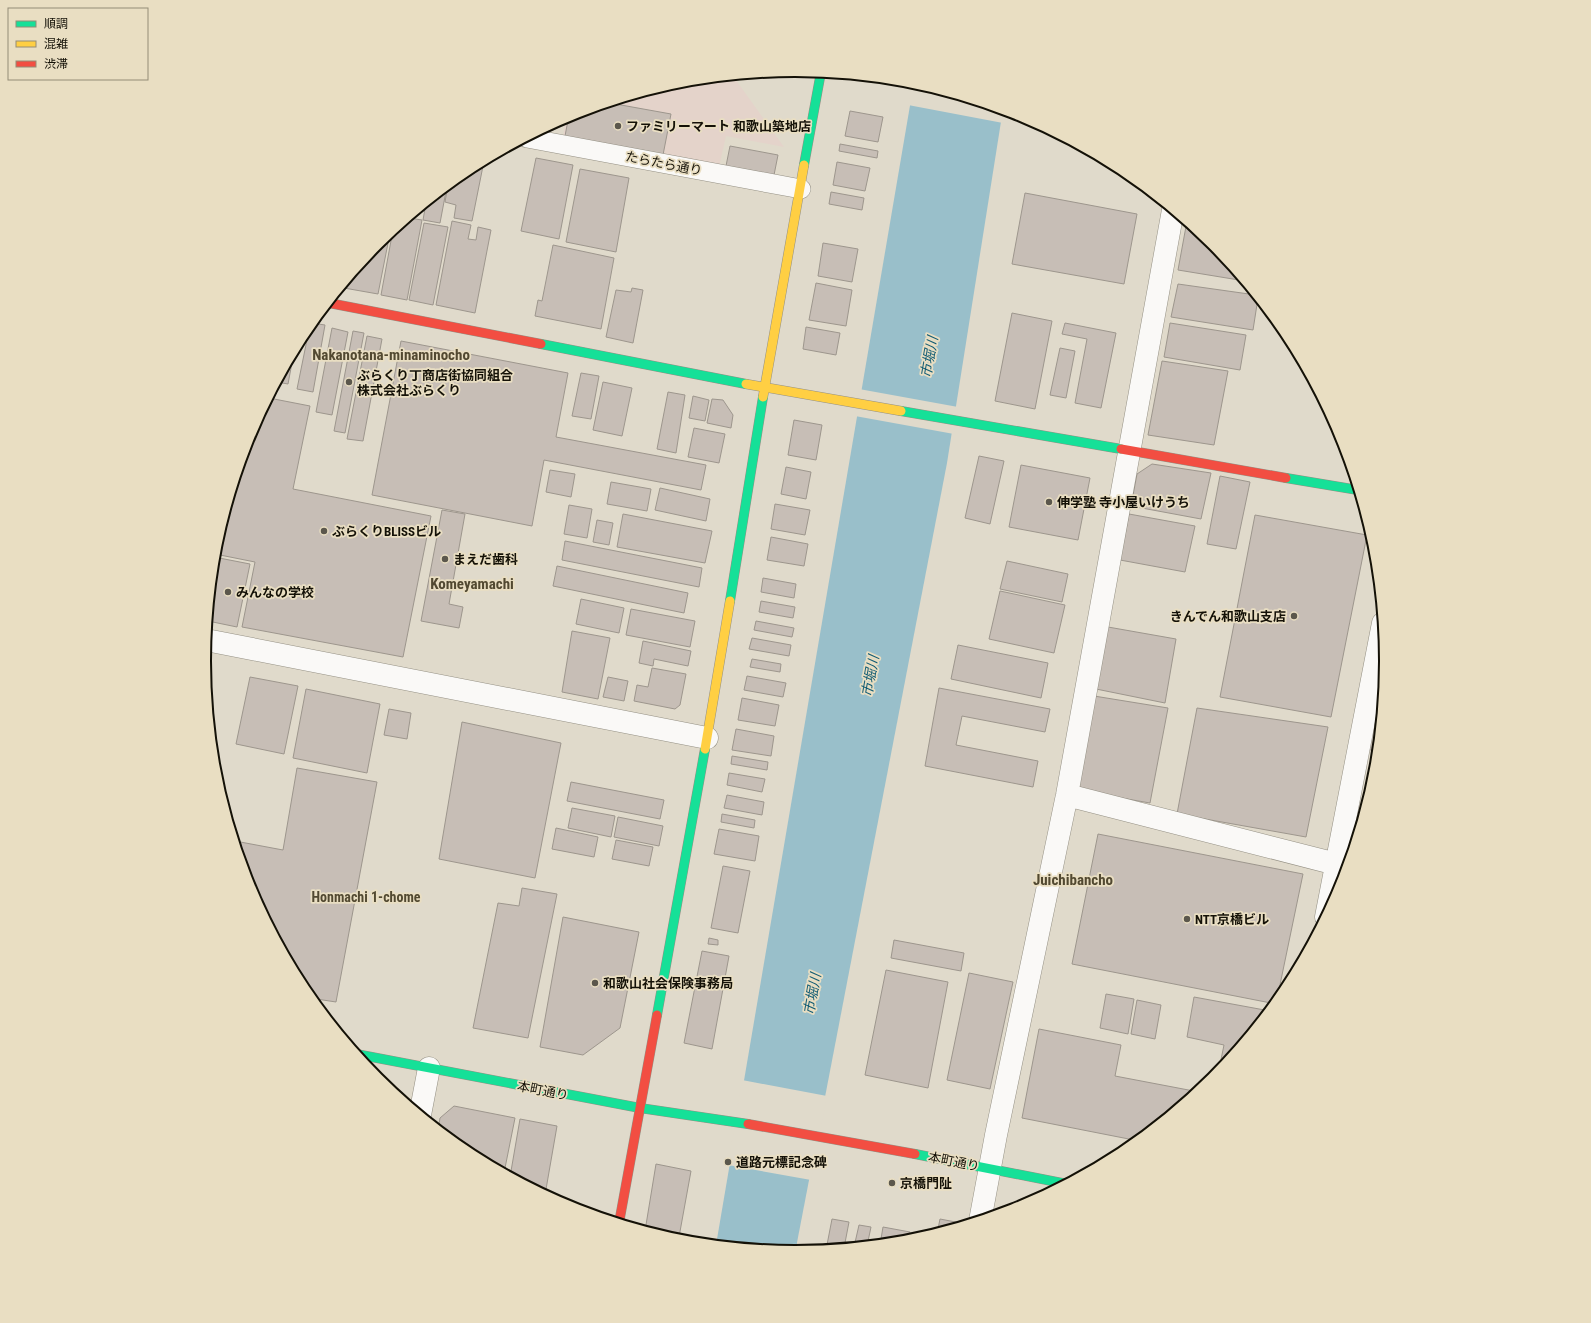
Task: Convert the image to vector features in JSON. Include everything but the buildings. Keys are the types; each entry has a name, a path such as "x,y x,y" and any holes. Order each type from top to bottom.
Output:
{"street":[{"path":"620,1219 707,738 765,388 820,78"},
{"path":"981,1216 1067,795 1172,215"},
{"path":"334,303 765,388 1354,489"},
{"path":"212,641 707,738"},
{"path":"1336,884 1342,866 1380,644"},
{"path":"1067,795 1342,866"},
{"name":"本町通り","path":"364,1056 640,1108 730,1121 990,1168 1060,1183"},
{"path":"421,1110 428,1068"}],"lane":[{"name":"たらたら通り","path":"533,139 801,189"}],"shaded area":[{"path":"736,80 784,147 726,136 719,167 563,138 565,124 608,108 681,88"}],"water":[{"name":"市堀川","path":"913,89 947,97 1002,115 947,463 796,1246 757,1245 717,1241"}],"pier":[{"path":"911,88 947,97 1004,116 1003,123 908,105"},
{"path":"859,389 958,407 954,434 855,416"},
{"path":"742,1080 827,1096 811,1180 728,1165"}],"traffic: fast":[{"path":"804,165 820,78"},
{"path":"541,344 746,384"},
{"path":"730,601 763,397"},
{"path":"901,411 1121,449"},
{"path":"1286,478 1354,489"},
{"path":"657,1015 705,749"},
{"path":"364,1056 640,1108 748,1124"},
{"path":"915,1154 1060,1183"}],"traffic: slow":[{"path":"763,397 804,165"},
{"path":"746,384 901,411"},
{"path":"705,749 730,601"}],"traffic: jam":[{"path":"334,304 541,344"},
{"path":"1121,449 1286,478"},
{"path":"620,1219 657,1015"},
{"path":"748,1124 915,1154"}],"place":[{"name":"ファミリーマート 和歌山築地店","path":"618,126"},
{"name":"ぶらくり丁商店街協同組合 株式会社ぶらくり","path":"349,382"},
{"name":"伸学塾 寺小屋いけうち","path":"1049,502"},
{"name":"ぶらくりBLISSビル","path":"324,531"},
{"name":"まえだ歯科","path":"445,559"},
{"name":"みんなの学校","path":"228,592"},
{"name":"きんでん和歌山支店","path":"1294,616"},
{"name":"NTT京橋ビル","path":"1187,919"},
{"name":"和歌山社会保険事務局","path":"595,983"},
{"name":"道路元標記念碑","path":"728,1162"},
{"name":"京橋門阯","path":"892,1183"}],"district":[{"name":"Nakanotana-minaminocho","path":"391,355"},
{"name":"Komeyamachi","path":"472,584"},
{"name":"Juichibancho","path":"1073,880"},
{"name":"Honmachi 1-chome","path":"366,897"}]}
